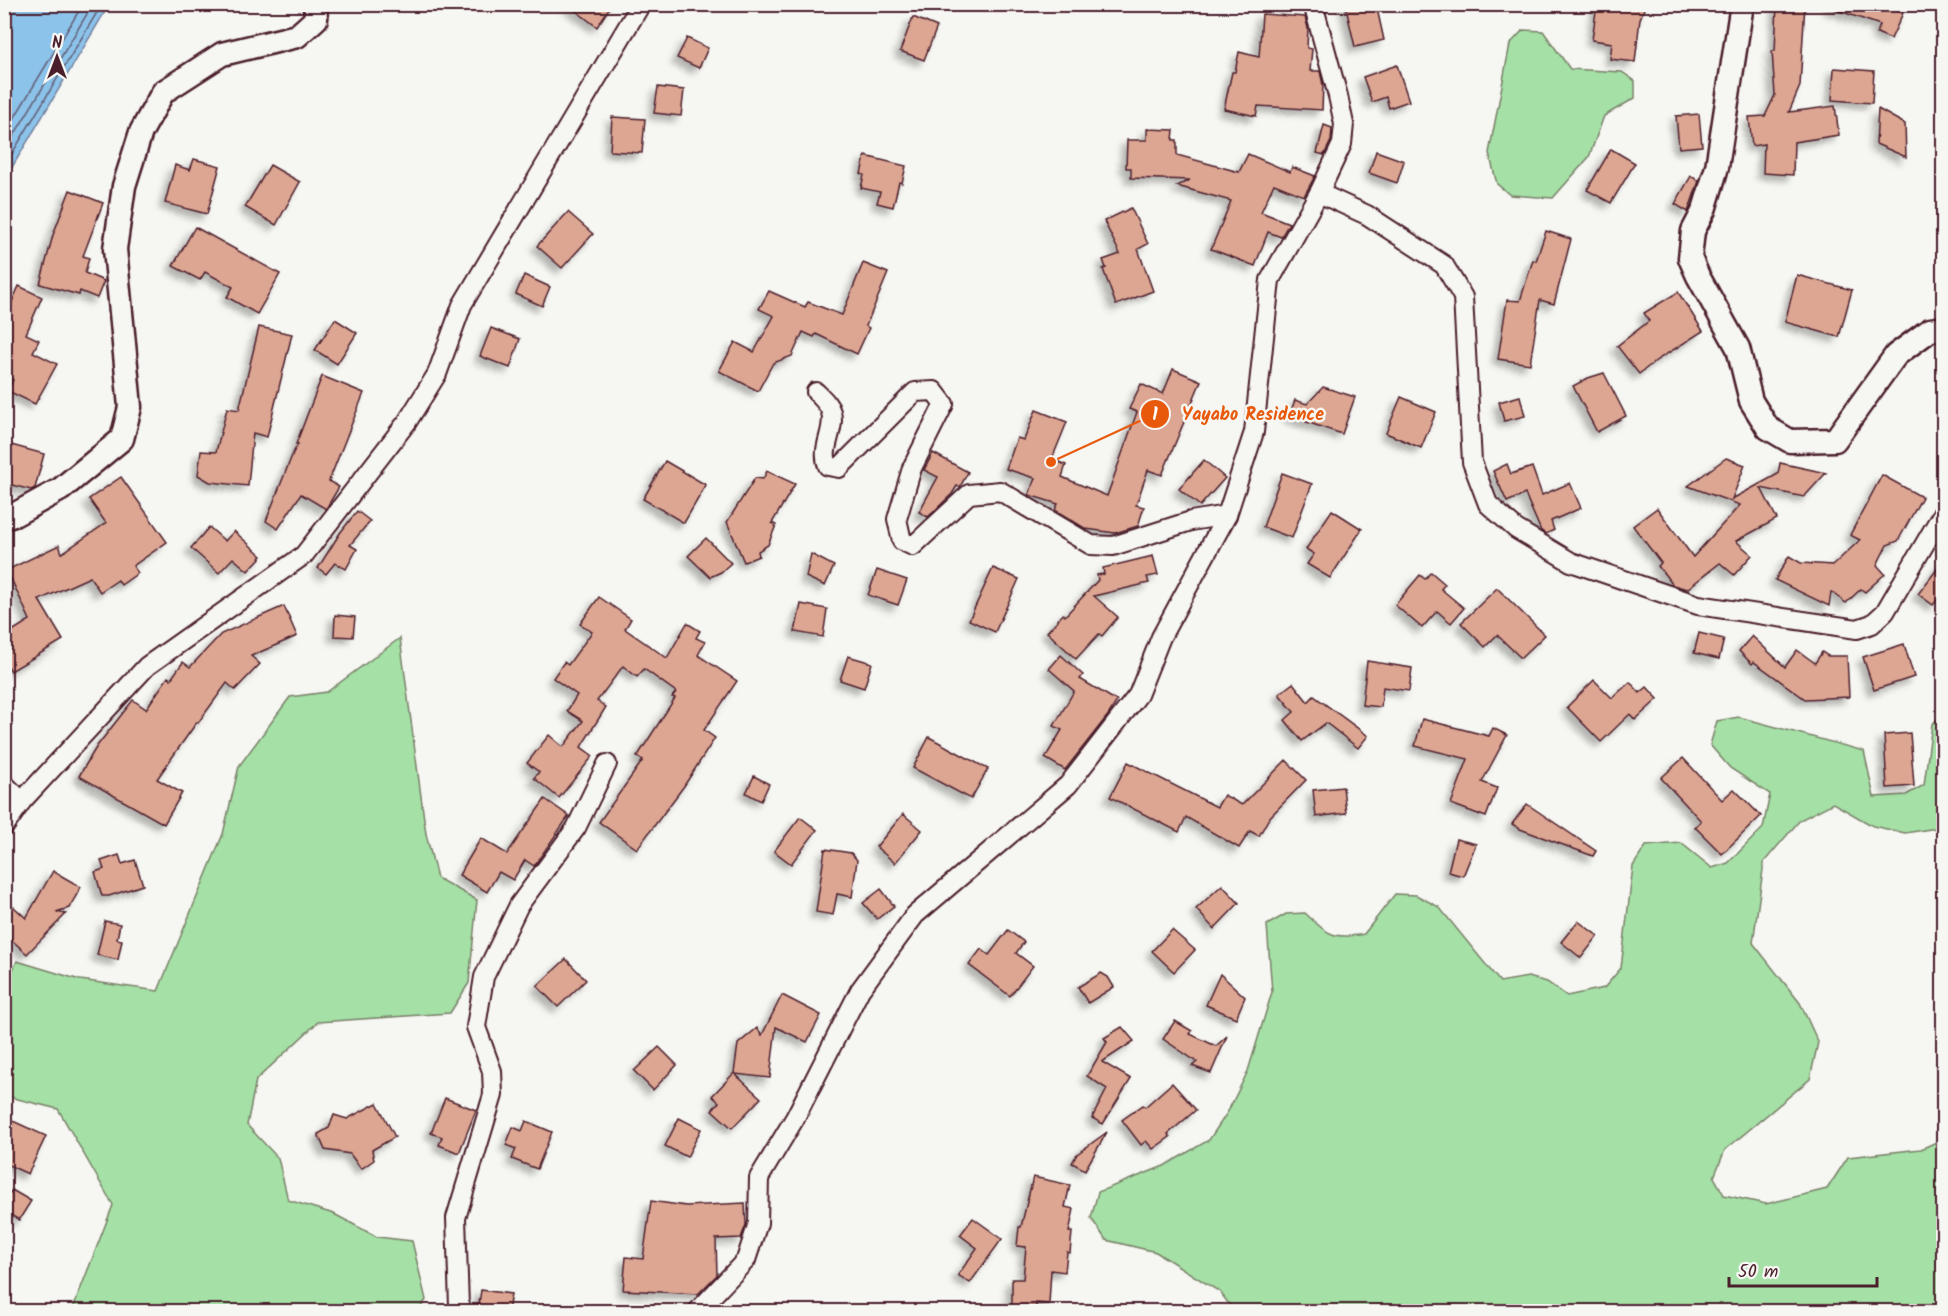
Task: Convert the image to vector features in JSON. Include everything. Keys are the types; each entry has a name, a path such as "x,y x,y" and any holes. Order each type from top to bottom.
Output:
{"street":[{"path":"4,518 14,515 61,489 122,439 130,407 115,249 124,186 134,153 141,132 163,92 222,54 297,36 316,20 315,4"},
{"path":"4,827 22,801 147,666 304,555 407,422 437,374 462,304 641,4"},
{"path":"697,1311 746,1260 758,1222 759,1178 795,1118 861,990 915,915 1068,785 1138,695 1161,637 1227,515 1254,432 1270,280 1319,193 1342,144 1344,124 1313,4"},
{"path":"1742,4 1718,167 1704,210 1693,231 1690,258 1738,348 1751,401 1767,428 1790,441 1835,440 1896,355 1930,330 1944,328"},
{"path":"1319,193 1367,215 1444,265 1463,297 1472,462 1488,504 1516,529 1572,562 1698,606 1857,629 1872,624 1886,612 1944,511"},
{"path":"816,392 828,405 832,414 824,458 828,466 839,468 915,392 934,391 944,404 912,468 897,519 902,541 913,546 969,494 999,491 1091,545 1113,546 1191,521 1227,515"},
{"path":"457,1311 459,1306 456,1218 493,1095 492,1071 476,1026 484,977 519,905 576,828 608,764"},
{"path":"4,783 22,801"}],"green space":[{"path":"1523,30 1543,31 1570,69 1622,72 1635,81 1635,98 1604,116 1589,157 1553,198 1510,195 1497,184 1489,153 1510,44"},
{"path":"400,638 426,834 437,878 477,900 469,983 450,1013 318,1022 256,1080 247,1125 278,1158 288,1200 334,1214 377,1237 412,1241 426,1300 417,1312 72,1311 113,1205 58,1109 5,1096 5,987 17,961 80,980 158,991 223,834 239,766 290,697 327,692"},
{"path":"1943,715 1943,827 1905,833 1873,826 1833,803 1800,820 1764,862 1753,943 1800,1003 1818,1042 1810,1079 1725,1150 1714,1177 1724,1195 1766,1204 1827,1189 1848,1157 1921,1149 1943,1139 1943,1311 1234,1311 1220,1292 1156,1252 1106,1240 1091,1218 1098,1192 1164,1166 1209,1140 1227,1113 1248,1071 1272,992 1267,925 1286,914 1305,913 1331,934 1353,936 1364,934 1395,894 1416,895 1439,907 1500,982 1528,977 1547,982 1567,996 1604,988 1621,968 1633,866 1646,846 1681,843 1712,868 1728,863 1763,828 1770,794 1730,768 1710,745 1717,721 1739,717 1864,751 1874,797 1906,795 1924,785 1932,724"}],"water":[{"path":"4,5 109,5 5,179"}],"building":[{"path":"567,4 612,4 597,27"},
{"path":"1345,4 1376,4 1384,40 1355,47"},
{"path":"1597,4 1646,4 1640,19 1635,62 1610,59 1612,43 1592,40"},
{"path":"1777,4 1805,4 1800,86 1789,112 1835,106 1839,135 1794,142 1793,175 1763,173 1764,144 1752,146 1749,117 1765,116 1775,95 1772,51 1775,51"},
{"path":"1828,4 1883,4 1903,13 1891,39 1877,33 1880,25 1828,7"},
{"path":"1262,14 1305,17 1308,28 1307,48 1312,49 1310,71 1320,71 1323,85 1322,110 1258,106 1256,116 1224,109 1239,52 1259,57"},
{"path":"913,17 937,27 924,60 900,51"},
{"path":"687,38 708,48 699,68 677,58"},
{"path":"1397,65 1409,101 1389,108 1386,97 1372,102 1363,77"},
{"path":"1834,68 1874,71 1872,103 1832,100"},
{"path":"658,87 684,90 681,116 654,113"},
{"path":"1878,109 1905,124 1906,157 1876,144"},
{"path":"1699,114 1702,146 1679,148 1676,116"},
{"path":"612,117 645,119 642,153 610,151"},
{"path":"1324,125 1332,128 1331,141 1324,155 1317,153"},
{"path":"1147,129 1174,130 1173,140 1177,140 1177,155 1239,172 1248,154 1290,172 1292,167 1315,176 1304,196 1274,184 1261,212 1289,223 1281,237 1268,232 1255,266 1211,249 1231,201 1177,186 1190,180 1131,178 1131,168 1126,168 1127,140 1147,140"},
{"path":"1611,149 1635,163 1611,203 1587,190"},
{"path":"1376,151 1404,161 1397,183 1369,173"},
{"path":"865,156 906,166 902,183 899,182 893,207 877,203 880,192 861,188"},
{"path":"194,159 220,166 207,214 165,203 175,165 190,170"},
{"path":"270,165 300,182 276,225 245,207"},
{"path":"1691,176 1699,181 1688,212 1675,204"},
{"path":"70,190 103,203 83,256 89,258 85,273 104,281 97,298 80,291 79,295 40,284 53,235"},
{"path":"1131,208 1148,244 1138,249 1153,291 1116,305 1103,269 1106,268 1103,260 1120,254 1104,221"},
{"path":"568,212 593,234 562,268 537,246"},
{"path":"195,227 280,274 257,314 227,297 233,287 205,272 200,280 173,266"},
{"path":"1546,231 1571,239 1554,304 1540,300 1530,364 1498,359 1507,300 1520,301 1533,260 1536,261"},
{"path":"863,263 888,273 866,326 869,328 857,354 816,334 814,337 803,332 792,356 773,363 758,391 719,371 735,342 754,352 774,316 759,309 769,291 805,307 808,302 842,315"},
{"path":"524,275 550,287 542,306 516,294"},
{"path":"1797,275 1852,290 1839,337 1785,322"},
{"path":"19,286 42,297 26,334 39,340 33,352 57,364 35,404 8,391 13,380 4,376 4,320"},
{"path":"1678,292 1703,331 1639,374 1617,346 1649,321 1644,313"},
{"path":"335,319 357,333 337,364 315,350"},
{"path":"259,327 292,334 267,437 253,433 248,486 210,482 198,475 201,451 216,452 227,408 239,410"},
{"path":"491,328 520,339 510,368 480,356"},
{"path":"1173,369 1201,381 1162,475 1148,470 1136,505 1144,507 1138,526 1115,533 1086,529 1055,510 1058,504 1029,495 1035,478 1006,469 1017,438 1024,440 1036,410 1067,422 1052,459 1066,465 1062,477 1107,496 1137,412 1129,409 1141,384 1163,394"},
{"path":"1604,373 1626,416 1597,432 1573,386"},
{"path":"322,376 364,393 329,481 339,487 326,509 301,494 278,529 266,521 298,444 296,444"},
{"path":"1323,387 1355,397 1342,434 1289,416 1295,400 1307,404"},
{"path":"1520,396 1525,416 1504,421 1499,402"},
{"path":"1401,397 1436,412 1421,448 1386,433"},
{"path":"4,443 44,454 35,488 31,490 4,483"},
{"path":"933,453 968,472 960,487 957,486 952,494 928,517 919,512 938,477 924,470"},
{"path":"1726,458 1745,465 1732,499 1778,474 1780,463 1826,473 1804,497 1761,488 1777,519 1736,541 1752,555 1734,575 1720,563 1687,589 1673,585 1658,566 1661,563 1633,526 1657,508 1693,557 1740,505 1688,486"},
{"path":"1204,460 1225,478 1200,506 1179,489"},
{"path":"665,461 706,485 684,523 643,499"},
{"path":"1507,464 1511,474 1532,467 1542,495 1570,483 1581,508 1551,521 1554,530 1546,534 1541,531 1525,494 1507,502 1493,471"},
{"path":"767,471 795,484 772,523 776,525 768,545 758,551 759,556 744,562 727,522 755,478 763,479"},
{"path":"1282,473 1312,484 1292,538 1263,527"},
{"path":"1882,475 1922,497 1898,541 1887,545 1877,565 1885,574 1865,592 1861,589 1846,603 1831,592 1829,606 1775,580 1789,556 1801,563 1833,565 1860,540 1850,535"},
{"path":"121,477 167,542 133,566 138,573 121,585 118,580 100,592 90,577 39,600 63,640 11,671 4,660 4,636 30,620 7,570 59,545 62,553 106,523 89,499"},
{"path":"1332,510 1362,529 1330,578 1307,564 1314,554 1306,549"},
{"path":"357,511 370,521 350,545 357,549 346,569 335,563 326,574 318,568"},
{"path":"209,527 225,541 234,531 262,556 248,571 233,558 219,573 191,548"},
{"path":"706,538 731,563 721,572 710,577 688,556"},
{"path":"811,554 834,566 825,586 806,577"},
{"path":"1153,556 1158,575 1147,577 1149,583 1094,596 1118,617 1102,636 1099,634 1076,659 1047,632 1098,580 1097,575 1104,574 1103,568"},
{"path":"1944,560 1944,592 1933,605 1918,594"},
{"path":"993,568 1019,579 995,632 969,620"},
{"path":"877,570 907,580 898,605 868,595"},
{"path":"1431,572 1445,584 1441,589 1464,608 1451,623 1437,611 1422,628 1395,605 1420,575 1425,579"},
{"path":"1497,588 1545,635 1521,658 1497,635 1485,647 1461,623"},
{"path":"599,597 631,619 625,629 667,658 687,623 700,631 696,638 705,642 698,655 737,681 704,730 715,738 684,786 637,849 599,822 643,760 637,757 675,698 672,697 676,692 644,669 637,677 623,666 597,701 606,707 581,747 593,756 559,798 534,778 539,772 527,763 549,735 563,747 583,721 567,711 577,695 553,678 564,662 568,665 592,632 580,624"},
{"path":"801,604 827,609 823,637 795,632"},
{"path":"284,606 297,636 251,656 260,664 235,690 227,683 157,779 182,793 164,824 79,776 97,746 133,700 146,709 168,677 171,679 183,662 190,667 221,634"},
{"path":"335,615 355,617 353,637 334,636"},
{"path":"1699,633 1724,639 1719,659 1694,653"},
{"path":"1752,636 1785,667 1797,650 1815,663 1822,652 1828,656 1847,656 1849,697 1805,699 1754,662 1752,664 1739,651"},
{"path":"1904,644 1914,677 1874,690 1863,657"},
{"path":"1061,655 1083,675 1080,679 1117,701 1065,770 1045,758 1062,730 1054,726 1074,691 1049,669"},
{"path":"848,656 872,663 864,688 840,680"},
{"path":"1367,661 1412,668 1409,691 1383,687 1381,707 1362,705"},
{"path":"1594,680 1612,698 1630,682 1640,693 1647,687 1658,699 1635,720 1630,714 1601,742 1567,707"},
{"path":"1293,683 1308,702 1314,696 1368,736 1358,748 1326,723 1302,741 1285,720 1294,712 1279,694"},
{"path":"1422,719 1489,736 1493,728 1507,735 1482,782 1497,788 1486,817 1451,804 1468,759 1415,746"},
{"path":"1910,733 1914,786 1887,788 1884,735"},
{"path":"929,737 988,769 971,799 913,768"},
{"path":"1683,758 1722,800 1734,789 1761,816 1722,854 1695,827 1701,821 1661,778"},
{"path":"1286,760 1306,780 1269,818 1259,836 1250,831 1239,848 1186,817 1179,832 1110,797 1128,762 1217,807 1224,795 1242,805"},
{"path":"754,776 769,784 761,801 746,793"},
{"path":"1343,787 1346,813 1316,817 1313,790"},
{"path":"545,799 569,816 534,866 525,860 513,880 499,872 487,892 459,875 481,838 507,854"},
{"path":"1527,804 1596,851 1593,856 1512,824"},
{"path":"903,814 922,830 895,863 876,847"},
{"path":"800,817 817,830 791,864 774,851"},
{"path":"1456,839 1476,844 1463,876 1448,872"},
{"path":"825,849 851,853 857,860 852,897 837,894 833,915 816,912"},
{"path":"119,855 122,864 135,860 143,885 109,896 102,896 95,872 104,869 101,861"},
{"path":"53,871 81,887 69,908 56,912 66,914 27,954 4,933 4,916 14,907 26,918"},
{"path":"1222,885 1239,903 1214,929 1196,909"},
{"path":"881,889 894,906 877,919 863,903"},
{"path":"105,921 120,924 117,939 122,940 118,960 97,955"},
{"path":"1578,921 1598,936 1581,958 1561,942"},
{"path":"1008,930 1024,942 1016,953 1033,966 1010,996 969,965 981,949 989,955"},
{"path":"1172,930 1195,950 1174,972 1152,951"},
{"path":"566,959 586,980 558,1007 537,986"},
{"path":"1101,973 1108,977 1114,987 1088,1003 1078,987"},
{"path":"1220,974 1245,997 1236,1018 1206,1005"},
{"path":"782,995 821,1015 807,1042 776,1027 770,1078 735,1074 761,1098 732,1128 712,1110 719,1102 712,1096 734,1073 738,1044 757,1028 762,1035"},
{"path":"1175,1021 1192,1031 1190,1034 1216,1046 1227,1036 1211,1073 1192,1066 1197,1062 1163,1039"},
{"path":"1122,1027 1134,1041 1102,1062 1131,1079 1103,1124 1092,1118 1107,1089 1087,1076 1107,1042 1104,1038"},
{"path":"659,1047 677,1065 653,1090 634,1071"},
{"path":"1172,1083 1196,1110 1168,1134 1170,1137 1153,1149 1146,1141 1141,1145 1122,1120 1143,1105 1145,1107"},
{"path":"445,1098 476,1110 459,1153 439,1145 442,1137 431,1133"},
{"path":"377,1103 395,1137 372,1150 374,1160 361,1169 350,1154 325,1150 318,1134 329,1128 334,1115 347,1119"},
{"path":"4,1117 46,1136 28,1174 4,1163 4,1149 9,1139 4,1136"},
{"path":"679,1118 701,1129 687,1157 665,1146"},
{"path":"526,1121 552,1132 537,1169 512,1159 516,1149 506,1145 513,1127 522,1131"},
{"path":"1107,1132 1085,1170 1072,1163 1077,1154"},
{"path":"1033,1177 1070,1185 1065,1207 1074,1209 1069,1232 1072,1232 1070,1253 1067,1252 1065,1272 1051,1270 1049,1304 1036,1303 1036,1307 1012,1307 1012,1279 1023,1279 1026,1247 1017,1246 1019,1227 1021,1227"},
{"path":"12,1190 31,1201 19,1220 4,1211 4,1201"},
{"path":"651,1201 686,1206 745,1203 746,1225 741,1238 716,1239 717,1275 698,1294 623,1290 626,1257 643,1259"},
{"path":"973,1218 1002,1239 970,1283 958,1275 977,1248 960,1235"},
{"path":"481,1290 511,1294 508,1311 478,1311"}],"place":[{"name":"Yayabo Residence","path":"1051,462"}]}
